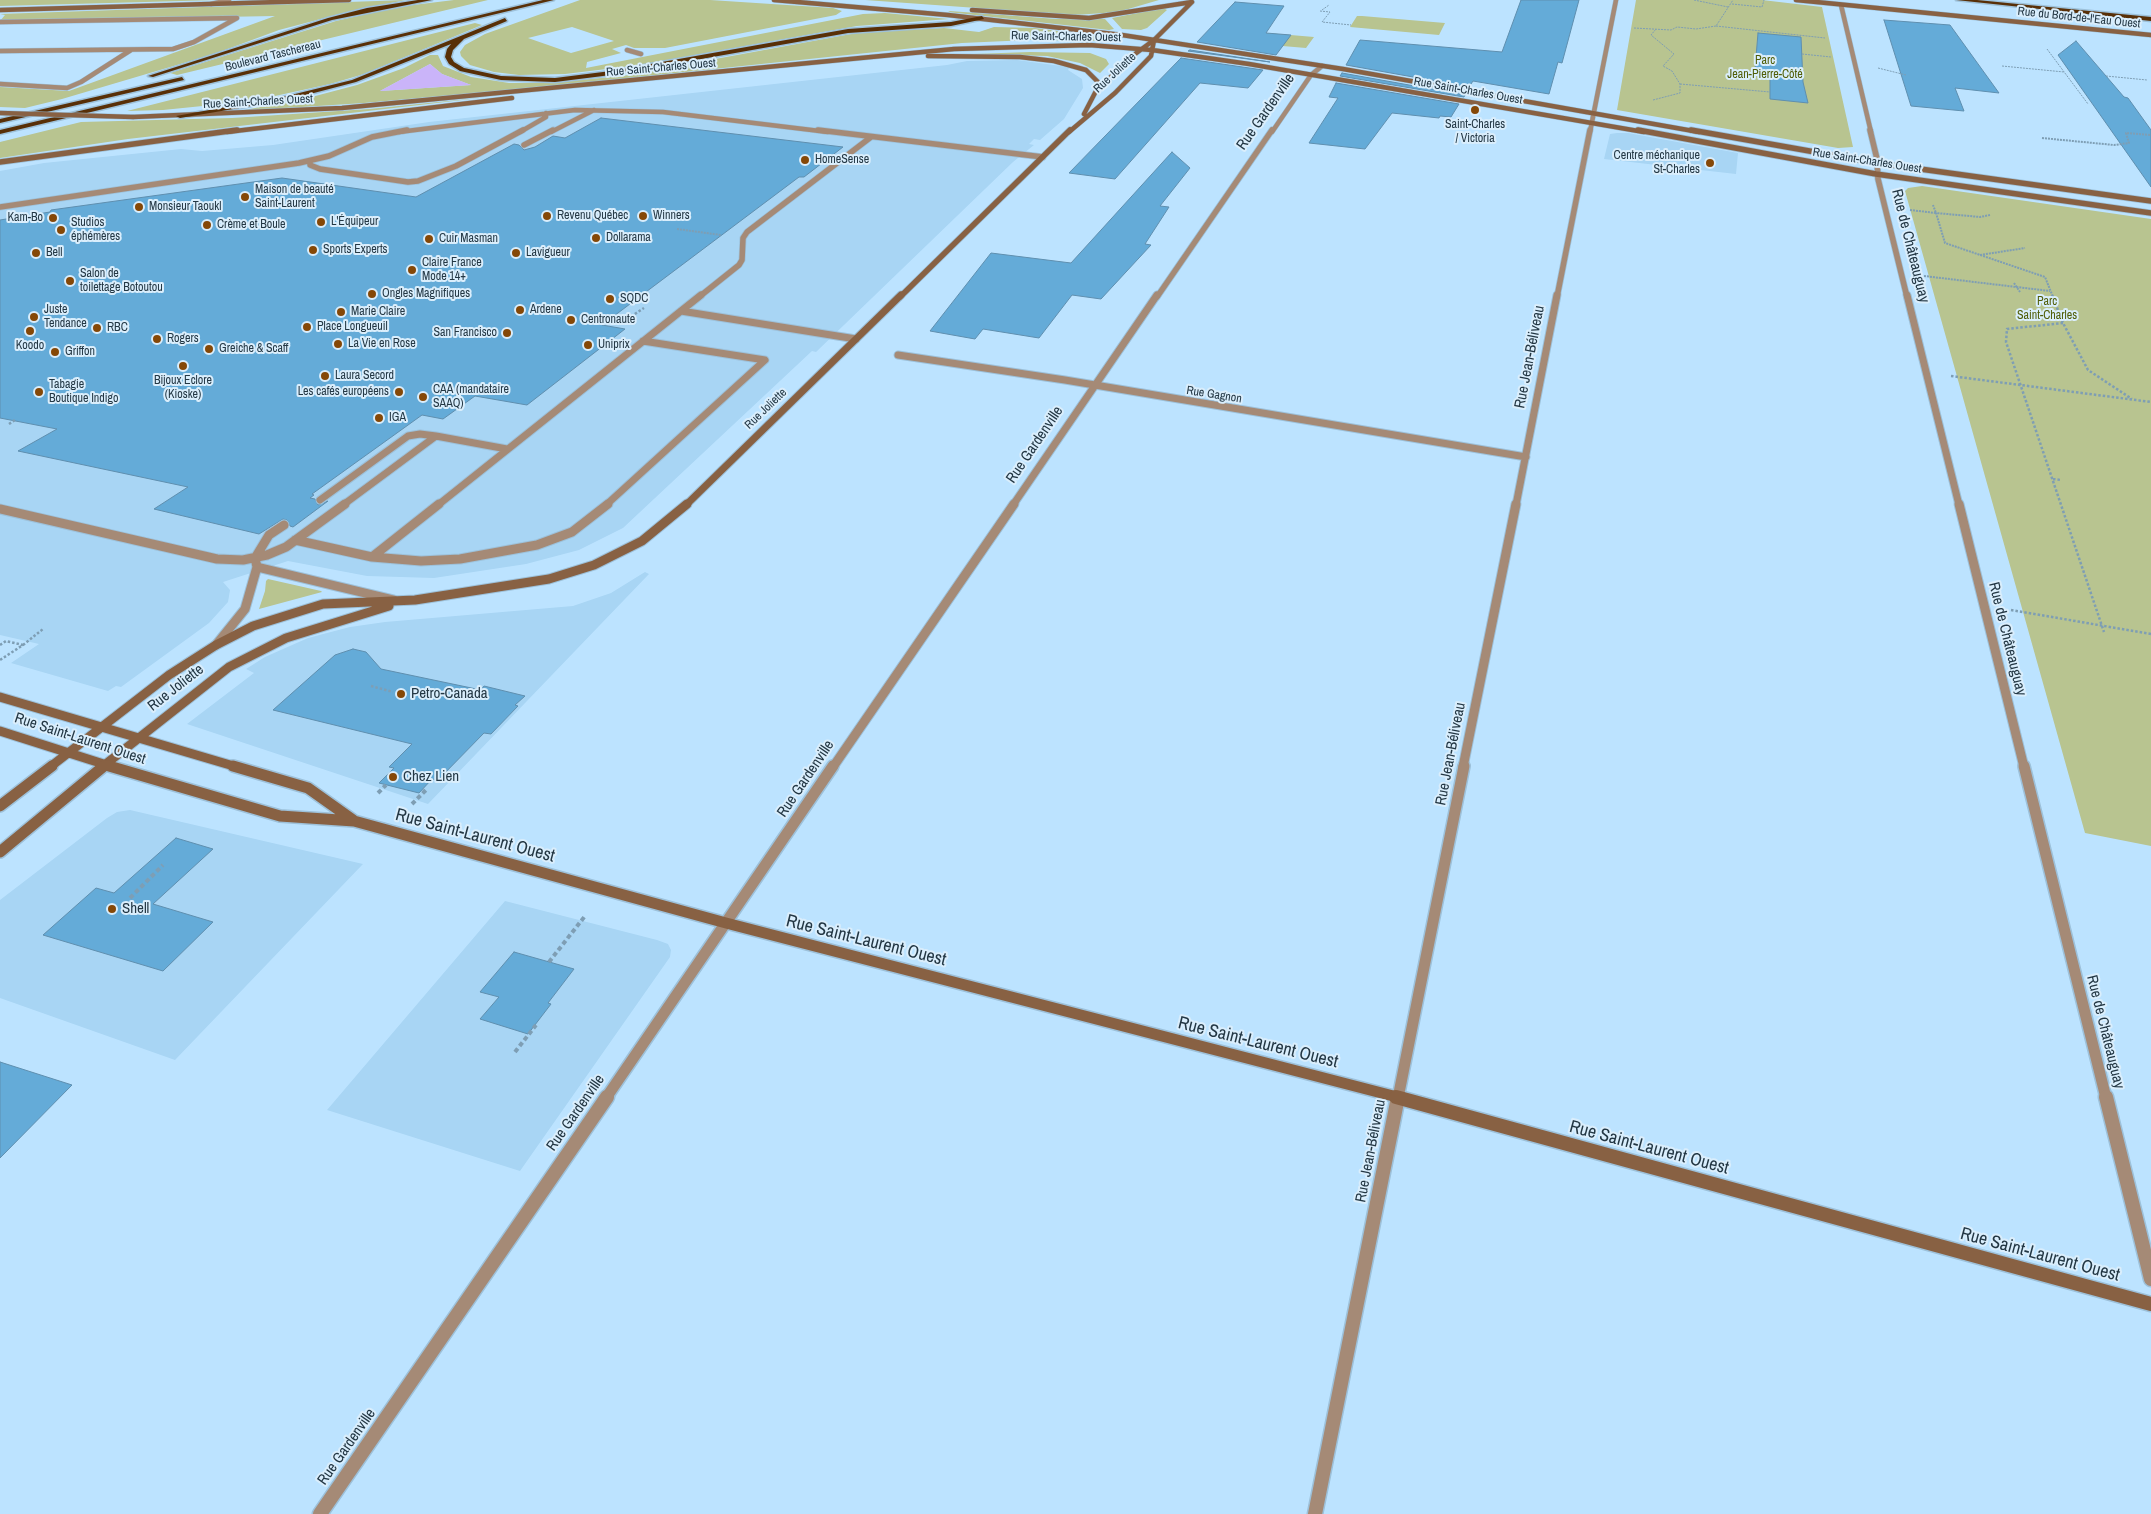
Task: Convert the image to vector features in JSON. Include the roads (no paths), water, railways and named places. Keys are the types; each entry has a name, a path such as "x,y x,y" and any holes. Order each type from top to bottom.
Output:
{"highway":[{"path":"146,78 330,19 367,10 428,0"},
{"name":"Boulevard Taschereau","path":"0,134 551,0"},
{"path":"180,116 281,99 341,85 386,70 463,36 558,0"},
{"path":"1959,0 2151,19"},
{"path":"463,36 450,49 448,57 451,63 462,70 500,78 555,80 611,73 848,31 951,24 982,18"},
{"path":"0,121 191,76"},
{"path":"80,103 128,83"}],"street":[{"path":"207,4 229,0"},
{"path":"256,0 272,3"},
{"path":"0,10 349,0"},
{"name":"Rue Saint-Charles Ouest","path":"774,0 982,18 1154,40 1322,66 1594,117 1876,174 2151,213"},
{"name":"Rue Jean-Béliveau","path":"1315,1514 1616,0"},
{"name":"Rue du Bord-de-l'Eau Ouest","path":"1796,0 2151,36"},
{"path":"968,10 1089,18 1127,14 1158,6 1193,1"},
{"name":"Rue Joliette","path":"1083,118 1096,90 1154,40 1193,1"},
{"name":"Rue de Châteauguay","path":"1841,4 1877,163 1876,174 2151,1279"},
{"path":"866,7 941,8"},
{"path":"0,22 237,18 183,46 173,49 0,51"},
{"name":"Rue Joliette","path":"0,806 169,675 216,645 276,618 323,604 402,602 465,594 549,579 594,565 642,541 687,504 1083,118 1115,93 1150,58 1154,40"},
{"name":"Rue Saint-Charles Ouest","path":"0,113 133,117 358,107 902,54 1036,45 1089,45 1152,50 1594,117 1877,163 2151,201"},
{"path":"0,84 67,88 81,82 131,49"},
{"path":"627,50 642,54"},
{"path":"902,54 948,58 1045,60 1081,68 1090,73 1101,85"},
{"name":"Rue Gardenville","path":"320,1514 1096,385 1312,74 1322,66"},
{"path":"0,162 105,146 669,78"},
{"path":"524,146 594,110"},
{"path":"0,207 310,161 388,133 546,113 594,110 663,112 1043,157"},
{"path":"310,161 310,165 320,169 408,182 418,181 456,166 540,121 546,117 546,113"},
{"path":"372,557 741,263 743,238 747,232 871,137"},
{"path":"681,311 856,339"},
{"path":"295,540 372,557 403,561 460,559 537,545 572,532 594,516 765,360 644,341"},
{"name":"Rue Gagnon","path":"898,355 1096,385 1526,457"},
{"path":"320,500 408,436 420,434 436,436 507,449"},
{"path":"256,563 295,540 436,436"},
{"path":"0,509 217,559 256,563 402,602"},
{"path":"216,645 244,609 250,597 256,563 269,535 284,525"},
{"name":"Rue Joliette","path":"0,852 192,694 248,655 308,630 402,602"},
{"name":"Rue Saint-Laurent Ouest","path":"0,697 308,788 354,821"},
{"name":"Rue Saint-Laurent Ouest","path":"0,731 280,816 354,821 726,923 1398,1097 2151,1304"}],"place":[{"name":"Saint-Charles / Victoria","path":"1475,110"},
{"name":"HomeSense","path":"805,160"},
{"name":"Centre méchanique St-Charles","path":"1710,163"},
{"name":"Maison de beauté Saint-Laurent","path":"245,197"},
{"name":"Monsieur Taoukl","path":"139,207"},
{"name":"Revenu Québec","path":"547,216"},
{"name":"Winners","path":"643,216"},
{"name":"Kam-Bo","path":"53,218"},
{"name":"L'Équipeur","path":"321,222"},
{"name":"Crème et Boule","path":"207,225"},
{"name":"Studios éphémères","path":"61,230"},
{"name":"Dollarama","path":"596,238"},
{"name":"Cuir Masman","path":"429,239"},
{"name":"Sports Experts","path":"313,250"},
{"name":"Bell","path":"36,253"},
{"name":"Lavigueur","path":"516,253"},
{"name":"Claire France Mode 14+","path":"412,270"},
{"name":"Salon de toilettage Botoutou","path":"70,281"},
{"name":"Ongles Magnifiques","path":"372,294"},
{"name":"SQDC","path":"610,299"},
{"name":"Ardene","path":"520,310"},
{"name":"Marie Claire","path":"341,312"},
{"name":"Juste Tendance","path":"34,317"},
{"name":"Centronaute","path":"571,320"},
{"name":"Place Longueuil","path":"307,327"},
{"name":"RBC","path":"97,328"},
{"name":"Koodo","path":"30,331"},
{"name":"San Francisco","path":"507,333"},
{"name":"Rogers","path":"157,339"},
{"name":"La Vie en Rose","path":"338,344"},
{"name":"Uniprix","path":"588,345"},
{"name":"Greiche & Scaff","path":"209,349"},
{"name":"Griffon","path":"55,352"},
{"name":"Bijoux Eclore (Kioske)","path":"183,366"},
{"name":"Laura Secord","path":"325,376"},
{"name":"Tabagie Boutique Indigo","path":"39,392"},
{"name":"Les cafés européens","path":"399,392"},
{"name":"CAA (mandataire SAAQ)","path":"423,397"},
{"name":"IGA","path":"379,418"},
{"name":"Petro-Canada","path":"401,694"},
{"name":"Chez Lien","path":"393,777"},
{"name":"Shell","path":"112,909"}],"park label":[{"name":"Parc Jean-Pierre-Côté","path":"1765,68"},
{"name":"Parc Saint-Charles","path":"2047,309"}]}
